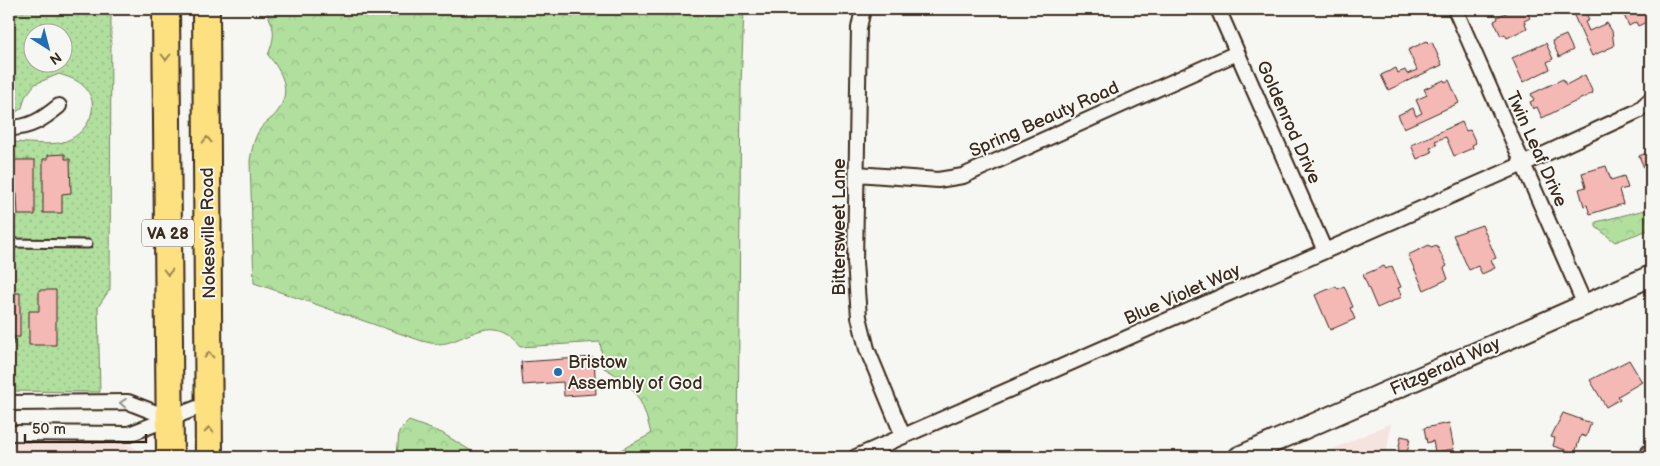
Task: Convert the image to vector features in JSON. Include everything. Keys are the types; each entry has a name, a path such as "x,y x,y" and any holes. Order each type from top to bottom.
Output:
{"highway":[{"name":"VA 28","path":"166,9 170,457"},
{"name":"Nokesville Road","path":"206,9 209,457"}],"street":[{"name":"Bittersweet Lane","path":"863,9 858,28 855,262 858,317 867,349 903,436"},
{"name":"Goldenrod Drive","path":"1218,9 1325,251"},
{"name":"Twin Leaf Drive","path":"1455,9 1585,305"},
{"name":"Spring Beauty Road","path":"857,174 938,180 963,176 1238,53"},
{"name":"Blue Violet Way","path":"856,457 1523,164 1638,111 1651,99"},
{"path":"9,128 22,128 36,123 59,106"},
{"name":"Fitzgerald Way","path":"1239,457 1651,276"},
{"path":"9,403 128,402 170,418"},
{"path":"9,433 128,434 210,403"}],"lane":[{"path":"9,243 88,244"}],"shaded area":[{"path":"1391,423 1386,457 1316,457"},
{"path":"118,442 132,446 147,457 9,457 9,443"}],"green space":[{"path":"9,9 111,9 110,289 98,307 100,392 9,391 9,142 51,144 73,138 87,124 92,106 91,97 86,88 77,81 59,74 35,84 25,97 22,108 9,117"},
{"path":"265,9 744,9 741,84 738,447 732,457 595,457 613,454 651,434 645,412 636,395 615,374 604,368 600,342 520,347 509,334 498,329 490,329 481,330 446,343 434,344 254,283 250,161 257,135 278,111 285,89 281,75 268,55 273,32"},
{"path":"1645,210 1651,211 1651,229 1615,242 1596,227 1596,222"},
{"path":"409,421 442,433 473,452 514,455 575,452 595,457 397,457 399,431"}],"building":[{"path":"1514,9 1525,9 1530,18 1524,21 1527,28 1507,38 1505,34 1501,36 1494,21 1498,19 1497,17"},
{"path":"1536,9 1552,9 1539,15"},
{"path":"1571,9 1589,9 1590,11 1586,13 1589,20 1585,22 1589,31 1607,23 1612,31 1614,46 1592,56"},
{"path":"1621,9 1651,9 1651,20 1638,26 1636,22 1629,26"},
{"path":"1566,35 1573,50 1559,57 1552,41"},
{"path":"1427,41 1428,44 1432,42 1442,65 1388,90 1381,75 1396,68 1398,73 1405,70 1407,74 1417,70 1408,50"},
{"path":"1546,43 1553,59 1547,62 1550,69 1523,82 1512,58"},
{"path":"1585,75 1593,93 1542,118 1537,107 1533,109 1530,102 1534,100 1531,94 1563,79 1566,85"},
{"path":"1444,80 1445,82 1449,80 1459,103 1404,128 1398,115 1413,108 1416,116 1422,113 1416,100 1427,95 1424,89"},
{"path":"1462,122 1466,131 1470,130 1476,143 1472,145 1473,148 1454,156 1446,137 1435,141 1437,145 1430,148 1432,152 1417,159 1411,145"},
{"path":"1651,151 1651,184 1639,156"},
{"path":"65,154 65,159 70,159 71,193 62,194 62,213 43,213 43,159 48,159 48,155"},
{"path":"9,160 35,160 35,215 18,215 17,194 9,194"},
{"path":"1606,166 1611,180 1624,176 1628,188 1619,190 1623,204 1590,214 1587,205 1584,206 1579,189 1586,187 1582,173"},
{"path":"1482,225 1496,258 1491,260 1495,268 1482,274 1478,266 1469,270 1453,235"},
{"path":"1429,245 1431,248 1437,246 1447,266 1444,268 1448,279 1424,290 1408,255"},
{"path":"1384,266 1386,269 1392,266 1401,287 1398,288 1402,297 1377,308 1363,275"},
{"path":"1336,286 1338,289 1344,286 1353,307 1350,308 1355,319 1330,330 1315,295"},
{"path":"39,290 56,290 56,345 29,345 29,311 39,311"},
{"path":"9,293 20,293 20,337 14,337 13,345 9,345"},
{"name":"Bristow Assembly of God","path":"594,357 596,394 564,396 563,382 523,385 521,362"},
{"path":"1629,360 1642,382 1618,396 1620,399 1606,407 1590,380"},
{"path":"1563,413 1591,423 1586,437 1581,435 1575,453 1553,446 1555,438 1551,437"},
{"path":"1449,423 1454,449 1435,452 1433,441 1427,443 1424,428"},
{"path":"1401,436 1410,438 1407,454 1398,452"}],"place":[{"name":"Bristow Assembly of God","path":"558,372"}]}
